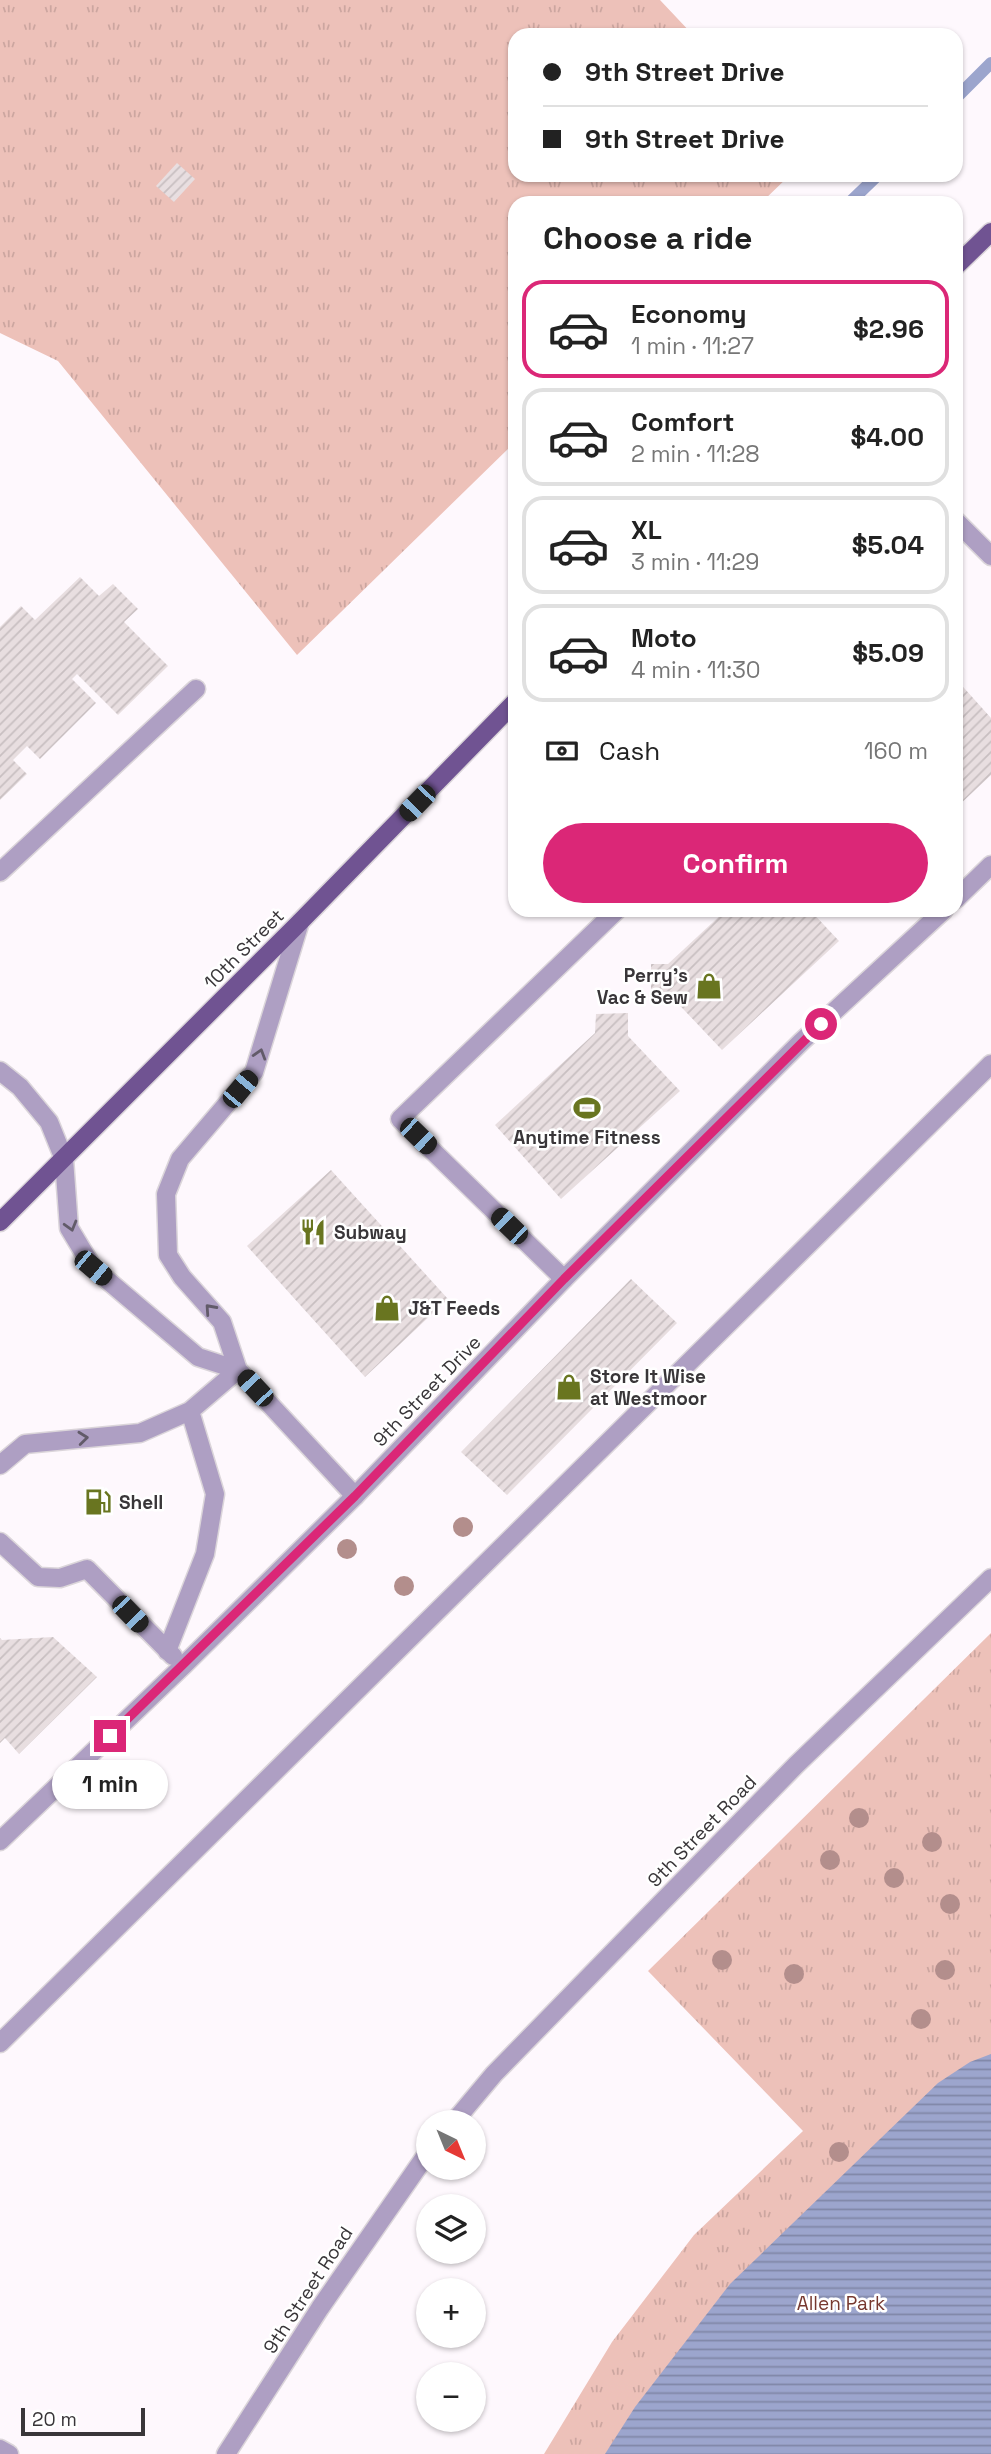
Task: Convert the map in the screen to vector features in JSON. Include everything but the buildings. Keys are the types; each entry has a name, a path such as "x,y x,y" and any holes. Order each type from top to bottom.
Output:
{"main road":[{"path":"963,259 991,232"},
{"name":"10th Street","path":"0,1222 508,709"}],"street":[{"path":"963,528 991,556"},
{"path":"0,872 196,689"},
{"path":"963,892 991,865"},
{"path":"564,1279 400,1119 610,917"},
{"name":"9th Street Drive","path":"0,1841 355,1496 564,1279 931,917"},
{"path":"300,922 254,1072 180,1159 166,1194 168,1255 182,1277 222,1322 238,1370 355,1496"},
{"path":"0,2043 991,1065"},
{"path":"0,1071 20,1087 49,1122 64,1159 69,1228 93,1268 198,1357 238,1370"},
{"path":"0,1465 25,1444 140,1433 190,1411 238,1370"},
{"path":"167,1651 205,1554 215,1494 190,1411"},
{"path":"0,1542 38,1577 60,1578 87,1569 184,1665"},
{"name":"9th Street Road","path":"464,2110 494,2074 796,1765 991,1578"},
{"name":"9th Street Road","path":"226,2454 320,2308 416,2170"},
{"path":"0,2449 9,2454"}],"green space":[{"path":"0,0 660,0 686,28 508,28 508,182 783,182 768,196 508,196 508,449 297,655 58,361 0,333"},
{"name":"Allen Park","path":"991,1633 991,2454 544,2454 612,2342 694,2235 803,2131 648,1971"}],"water":[{"path":"991,2054 991,2454 605,2454 635,2407 730,2284 938,2083 970,2062"}],"waterway":[{"path":"963,91 991,63"},
{"path":"856,196 871,182"}],"place":[{"name":"Perry's Vac & Sew","path":"709,986"},
{"name":"Anytime Fitness","path":"587,1108"},
{"name":"Subway","path":"313,1232"},
{"name":"J&T Feeds","path":"387,1308"},
{"name":"Store It Wise at Westmoor","path":"569,1387"},
{"name":"Shell","path":"98,1502"}],"route":[{"path":"110,1736 355,1496 564,1279 821,1024"}]}
